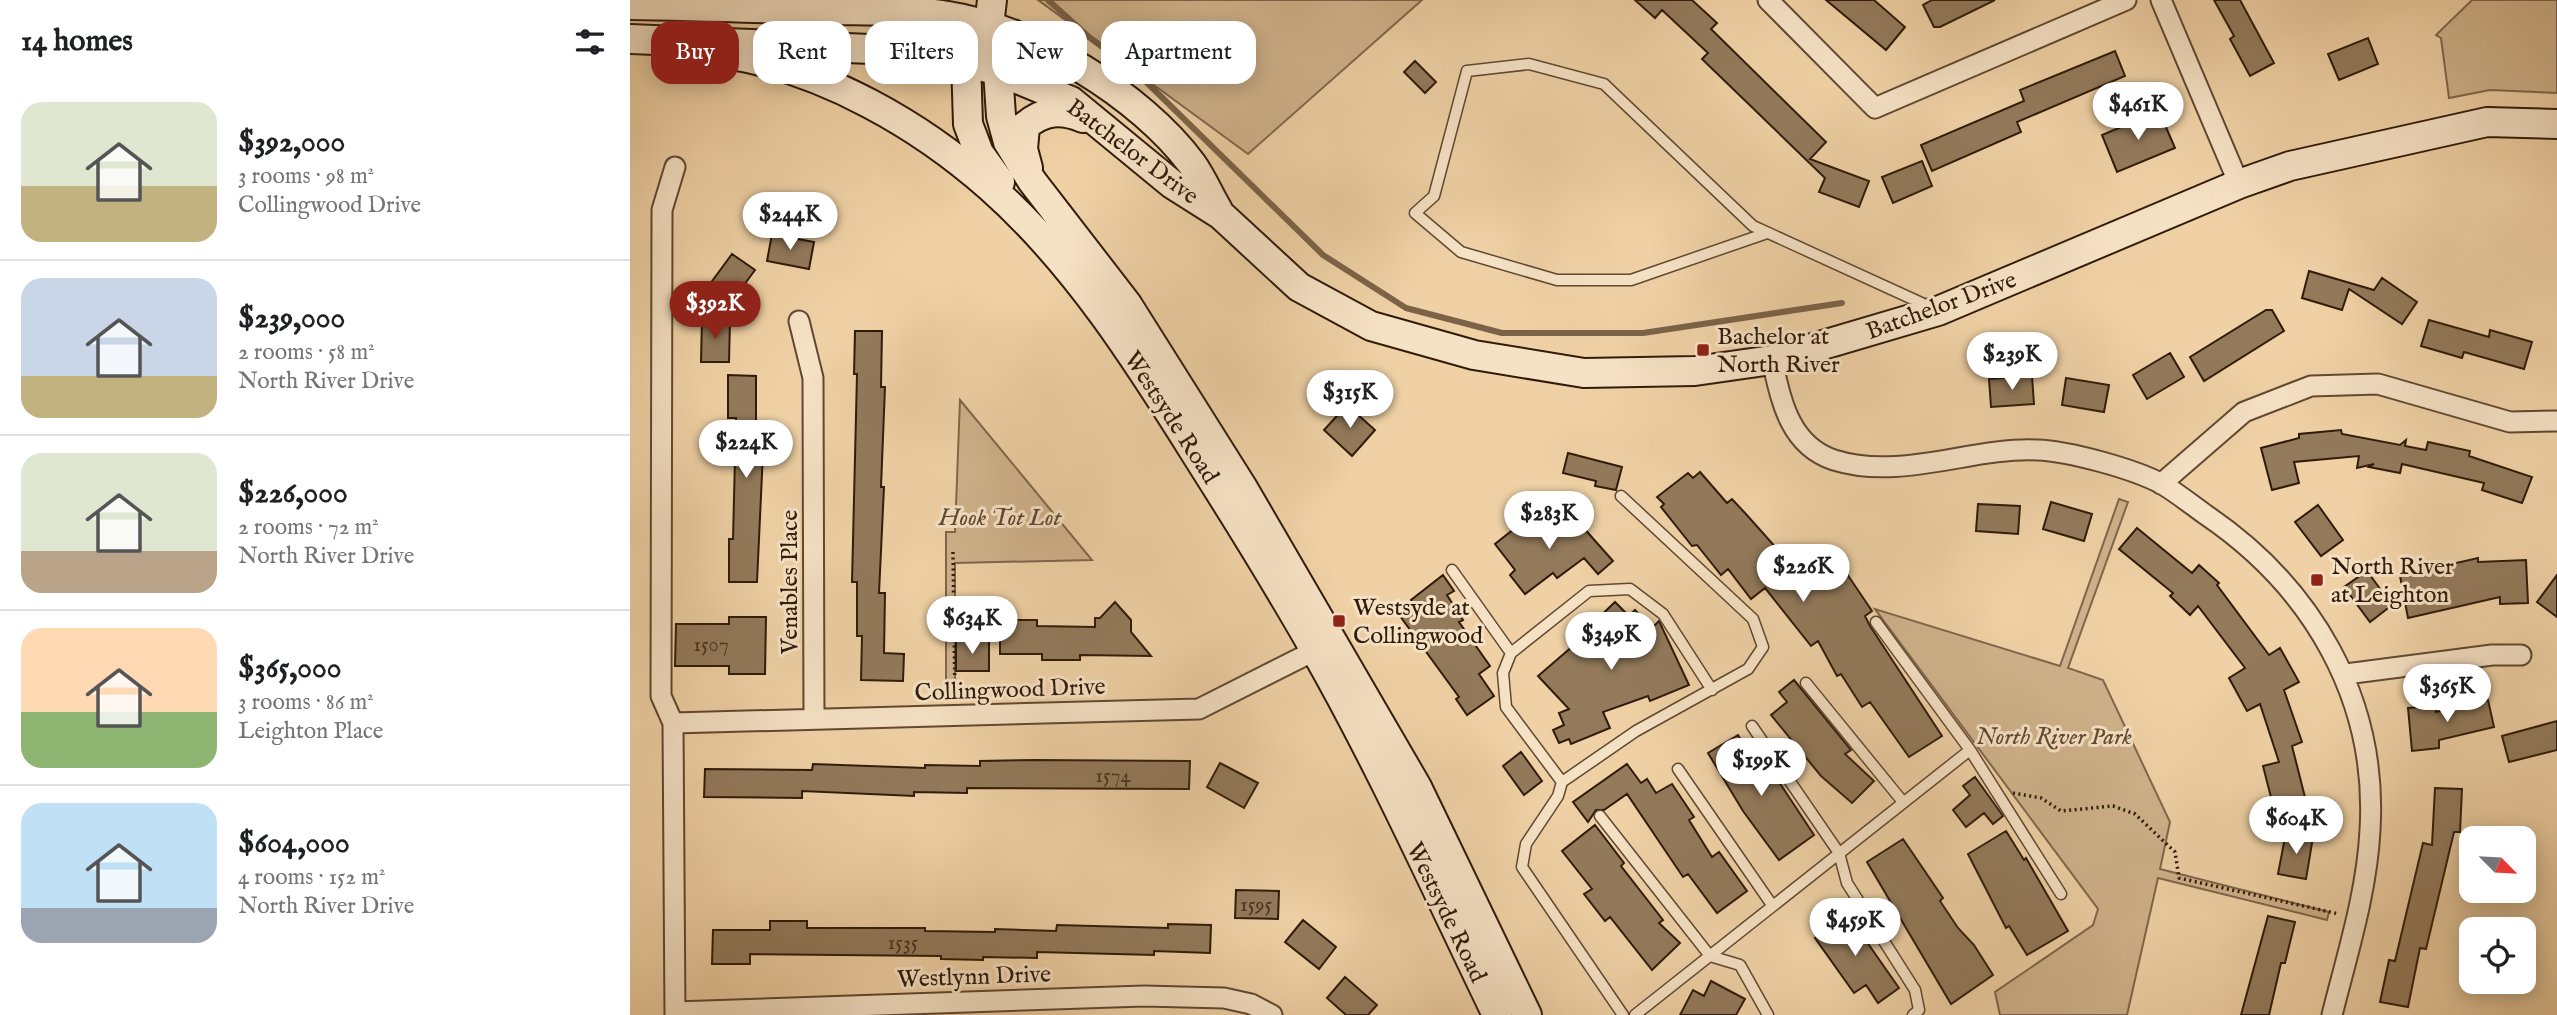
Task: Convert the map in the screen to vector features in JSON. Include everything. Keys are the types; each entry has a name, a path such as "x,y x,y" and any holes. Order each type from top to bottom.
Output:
{"main road":[{"name":"Batchelor Drive","path":"630,5 901,11 948,16 990,13 1098,78 1146,116 1191,164 1221,215"},
{"path":"978,37 990,13"},
{"name":"Batchelor Drive","path":"635,39 865,49"},
{"name":"Westsyde Road","path":"635,39 744,57 802,74 853,96 958,159 1044,240 1107,320 1163,402 1417,787 1527,1015"},
{"path":"967,84 968,124 979,153 1044,240"},
{"name":"Westsyde Road","path":"999,84 1001,116 1008,142 1032,181 1126,304 1243,488 1324,646 1400,814 1497,1015"},
{"name":"Batchelor Drive","path":"1030,84 1071,101 1106,127 1172,184 1221,215 1299,287 1371,326 1474,355 1584,373 1695,370 1772,360 1938,311 2239,184 2290,166 2487,122 2557,124"},
{"path":"1032,181 1023,149 1025,126 1036,116 1068,112 1106,127"}],"street":[{"path":"1768,0 1875,108 2126,0"},
{"path":"2161,0 2239,184"},
{"path":"674,167 662,210 661,696 673,723 675,1013"},
{"name":"Venables Place","path":"799,321 813,378 814,719"},
{"path":"1772,360 1783,409 1800,438 1832,459 1875,468 2038,450 2107,463 2161,484 2244,540 2310,613 2346,674 2368,764 2371,830 2356,918 2332,1015"},
{"path":"2161,484 2244,412 2311,386 2378,384 2510,422 2557,421"},
{"name":"Collingwood Drive","path":"673,723 1199,709 1324,646"},
{"path":"2346,674 2492,655 2521,655"},
{"name":"Westlynn Drive","path":"675,1013 903,1009 1064,997 1224,998 1251,1004 1272,1015"}],"lane":[{"path":"1767,233 1630,280 1557,281 1461,253 1415,213 1434,196 1467,71 1529,64 1604,84 1753,226 1938,311"},
{"path":"1621,496 1753,619 1763,648 1748,668 1636,731 1562,782 1558,796 1526,844 1522,867 1623,1015"},
{"path":"1452,570 1511,653"},
{"path":"1562,782 1506,707 1503,673 1511,653 1589,591 1630,589 1663,614 1712,690"},
{"path":"1876,622 1970,750 2061,894"},
{"path":"1806,683 1903,802"},
{"path":"1752,726 1839,853 1847,883 1916,990 1919,1010 1913,1015"},
{"path":"1636,1015 1970,750"},
{"path":"1678,769 1772,905"},
{"path":"1600,816 1710,956 1740,965 1768,1015"}],"path":[{"path":"953,552 955,715"},
{"path":"1996,791 2041,798 2061,811 2113,806 2135,814 2175,852 2179,878 2341,915"}],"green space":[{"path":"1038,0 1422,0 1248,154 1153,84 1256,84 1256,21 1101,21 1101,46 1087,36 1087,21 1067,21"},
{"path":"2472,0 2557,0 2557,93 2490,90 2449,98 2441,38 2436,35"},
{"name":"Hook Tot Lot","path":"960,400 1092,560 955,563 955,691 946,692 946,532 955,532"},
{"name":"North River Park","path":"2119,499 2128,502 2068,668 2103,680 2170,822 2160,869 2329,912 2327,920 2158,878 2127,1015 2000,1015 1995,992 2093,925 2098,909 1875,609 2060,666"}],"building":[{"path":"1635,0 1692,0 1717,23 1711,29 1826,142 1810,159 1869,181 1859,207 1819,192 1825,178 1702,59 1708,53 1662,10 1655,18"},
{"path":"1826,0 1874,0 1905,27 1886,50"},
{"path":"1932,0 1995,0 1940,27 1934,27 1923,5"},
{"path":"2214,0 2240,0 2274,63 2250,76 2230,39 2234,36"},
{"path":"2368,38 2378,64 2339,80 2328,54"},
{"path":"2115,51 2125,76 2017,122 2021,132 1932,171 1921,145 2024,101 2020,90"},
{"path":"1415,61 1436,82 1425,93 1404,72"},
{"path":"2159,111 2175,148 2117,172 2102,135"},
{"path":"1922,161 1932,186 1893,203 1882,177"},
{"path":"772,234 814,242 809,269 767,261"},
{"path":"732,254 755,270 729,305 707,288"},
{"path":"2309,271 2374,290 2382,278 2417,302 2402,324 2349,289 2342,310 2302,298"},
{"path":"2266,310 2272,310 2284,331 2204,381 2190,357"},
{"path":"702,319 730,320 729,362 701,362"},
{"path":"2429,320 2489,337 2490,330 2532,342 2524,369 2464,352 2462,358 2421,346"},
{"path":"855,331 882,331 881,387 885,387 881,487 884,487 879,593 885,593 884,653 904,654 903,681 861,680 862,636 857,636 857,582 852,582 857,374 854,374"},
{"path":"2170,353 2184,377 2147,399 2133,375"},
{"path":"728,375 756,376 756,431 764,431 757,582 729,582 729,539 733,539 736,418 728,418"},
{"path":"2032,376 2034,404 1991,407 1989,379"},
{"path":"2066,378 2109,385 2104,412 2062,405"},
{"path":"1347,405 1375,430 1352,456 1324,430"},
{"path":"2341,430 2342,434 2400,445 2406,440 2405,446 2426,450 2428,442 2470,451 2469,456 2532,477 2522,503 2482,490 2484,483 2402,464 2400,473 2369,467 2374,464 2357,468 2359,456 2294,462 2299,483 2272,490 2261,448 2299,438 2299,434"},
{"path":"1568,453 1622,467 1616,490 1595,486 1596,481 1563,473"},
{"path":"1700,472 1727,503 1732,499 1778,550 1783,546 1790,552 1814,583 1830,572 1832,575 1843,568 1872,611 1865,616 1870,626 1942,736 1909,757 1870,702 1862,707 1841,674 1837,676 1818,641 1811,646 1765,588 1751,599 1728,569 1721,575 1697,545 1692,546 1661,507 1664,504 1657,497 1688,473 1693,478"},
{"path":"2051,502 2092,514 2084,541 2043,529"},
{"path":"1978,504 2020,506 2018,534 1976,531"},
{"path":"2318,505 2343,540 2321,556 2295,522"},
{"path":"1573,516 1613,561 1598,574 1584,558 1557,578 1553,573 1525,594 1510,575 1515,570 1495,544 1528,518 1537,529 1541,529 1555,518 1562,526"},
{"path":"2137,528 2192,573 2199,565 2219,583 2217,585 2269,655 2280,648 2299,682 2284,690 2302,742 2292,746 2308,809 2276,817 2263,766 2279,762 2260,704 2247,711 2229,678 2245,668 2198,606 2190,615 2170,596 2173,593 2119,549"},
{"path":"2478,558 2478,562 2526,560 2528,603 2500,604 2500,597 2408,618 2400,576"},
{"path":"2367,571 2392,605 2370,622 2344,587"},
{"path":"1443,575 1454,591 1447,595 1463,620 1459,622 1490,666 1479,674 1494,696 1467,715 1456,699 1459,697 1400,616 1415,606 1411,600"},
{"path":"2557,575 2557,617 2537,602"},
{"path":"1115,602 1131,620 1131,632 1151,656 1080,655 1080,660 1042,660 1042,654 1000,654 1000,620 1037,620 1037,626 1095,627 1095,618 1100,618"},
{"path":"1615,602 1629,616 1635,610 1652,628 1659,621 1689,685 1650,701 1648,696 1603,712 1610,728 1571,744 1569,739 1559,743 1553,730 1564,725 1559,713 1569,709 1538,676 1588,633 1586,630"},
{"path":"729,617 766,617 765,674 729,674 729,666 675,666 676,624 729,624"},
{"path":"956,641 989,641 989,671 956,671"},
{"path":"1794,680 1851,750 1845,754 1874,781 1852,803 1821,776 1771,715 1787,702 1779,692"},
{"path":"2488,700 2494,727 2439,740 2439,748 2412,751 2408,708 2436,706 2436,712"},
{"path":"2557,721 2557,750 2509,762 2502,736"},
{"path":"1738,735 1752,758 1758,755 1774,781 1777,779 1814,835 1779,860 1743,811 1708,753"},
{"path":"1521,752 1542,781 1524,795 1503,766"},
{"path":"980,761 1190,761 1189,789 967,788 967,793 914,792 914,796 802,791 802,798 704,797 705,769 812,770 813,764 925,768 925,765 980,766"},
{"path":"1220,763 1258,783 1244,808 1207,787"},
{"path":"1627,764 1641,783 1647,779 1656,793 1672,784 1694,817 1689,820 1712,857 1719,852 1747,891 1717,913 1688,874 1683,877 1627,794 1604,810 1596,810 1588,822 1573,802"},
{"path":"1975,777 2003,816 1993,824 1984,813 1966,827 1953,810 1970,795 1963,786"},
{"path":"2435,788 2462,789 2459,832 2454,832 2426,949 2420,948 2408,1007 2380,1002 2389,960 2395,961 2423,843 2432,845"},
{"path":"1595,825 1624,863 1621,866 1663,920 1659,923 1680,943 1652,970 1610,917 1605,921 1584,894 1592,889 1562,851"},
{"path":"2006,831 2024,860 2026,858 2068,931 2027,955 2009,926 2006,928 1968,854"},
{"path":"2286,832 2313,837 2306,879 2278,874"},
{"path":"1903,839 1943,898 1940,901 1993,975 1951,1004 1867,862"},
{"path":"1236,890 1279,891 1278,919 1235,918"},
{"path":"1840,914 1843,918 1848,915 1899,988 1878,1003 1866,985 1854,993 1815,938 1825,932 1821,927"},
{"path":"2268,916 2295,922 2285,963 2281,963 2269,1015 2241,1015"},
{"path":"1303,920 1336,947 1319,969 1285,942"},
{"path":"770,921 807,921 807,928 925,928 925,931 995,932 995,929 1056,931 1057,925 1168,928 1168,924 1211,925 1210,953 1154,951 1154,955 1037,952 1037,958 983,957 983,960 941,959 941,956 750,954 750,964 712,964 713,930 770,930"},
{"path":"1345,977 1377,1005 1368,1015 1346,1015 1327,998"},
{"path":"1711,981 1745,999 1736,1015 1680,1015 1693,990 1704,996"}],"waterway":[{"path":"1048,0 1089,37 1135,71 1323,255 1406,308 1502,333 1643,333 1842,303"}],"place":[{"name":"Bachelor at North River","path":"1703,350"},
{"name":"North River at Leighton","path":"2317,580"},
{"name":"Westsyde at Collingwood","path":"1339,621"}]}
